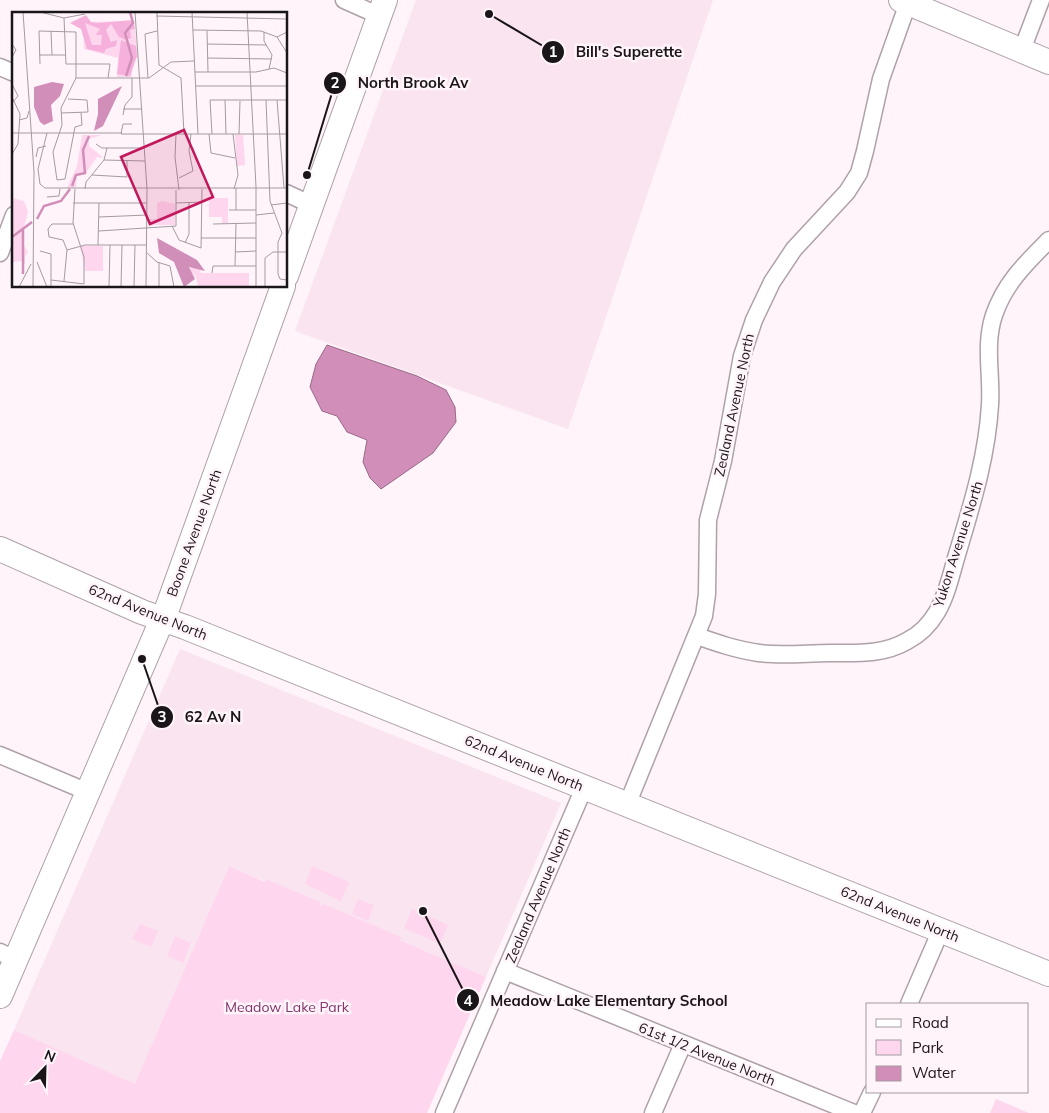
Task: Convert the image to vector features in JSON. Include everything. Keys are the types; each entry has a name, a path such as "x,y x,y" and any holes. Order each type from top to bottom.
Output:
{"street":[{"path":"288,271 383,8 344,0"},
{"path":"1022,50 1041,0"},
{"path":"905,1 1049,62"},
{"name":"Zealand Avenue North","path":"627,805 704,616 707,594 708,520 723,461 742,356 754,320 772,282 794,249 847,192 859,173 866,150 881,79 905,1"},
{"path":"0,67 12,72"},
{"path":"288,194 312,205"},
{"path":"0,253 12,220"},
{"name":"Yukon Avenue North","path":"697,636 730,647 758,653 868,652 889,650 909,641 924,629 936,613 946,593 981,474 990,404 989,349 994,316 1005,289 1023,266 1049,240"},
{"name":"Boone Avenue North","path":"0,996 8,956 88,792 163,620 282,288"},
{"name":"62nd Avenue North","path":"0,549 163,620 1049,974"},
{"path":"0,755 88,792"},
{"name":"Zealand Avenue North","path":"444,1113 584,788"},
{"path":"909,1003 941,930"},
{"name":"61st 1/2 Avenue North","path":"505,971 854,1113"},
{"path":"653,1113 683,1044"},
{"path":"862,1113 872,1093"}],"shaded area":[{"path":"416,0 713,0 568,429 295,331"},
{"path":"180,649 561,803 486,977 229,866 135,1085 14,1030"}],"green space":[{"name":"Meadow Lake Park","path":"229,866 265,882 266,879 320,902 319,905 323,906 324,904 401,937 400,940 486,977 427,1113 0,1113 0,1061 14,1030 135,1084"},
{"path":"312,866 349,882 341,901 305,884"},
{"path":"358,899 374,905 368,921 352,914"},
{"path":"412,909 448,925 440,944 404,928"},
{"path":"140,924 158,931 151,947 132,939"},
{"path":"175,936 191,943 183,963 167,956"},
{"path":"996,1099 1029,1113 990,1113"}],"water":[{"path":"327,345 417,376 446,390 455,407 456,422 433,453 381,489 370,478 363,462 367,440 347,432 337,416 322,411 310,387 316,364"}],"place":[{"name":"Bill's Superette","path":"489,14"},
{"name":"North Brook Av","path":"307,175"},
{"name":"62 Av N","path":"142,659"},
{"name":"Meadow Lake Elementary School","path":"423,911"}]}
